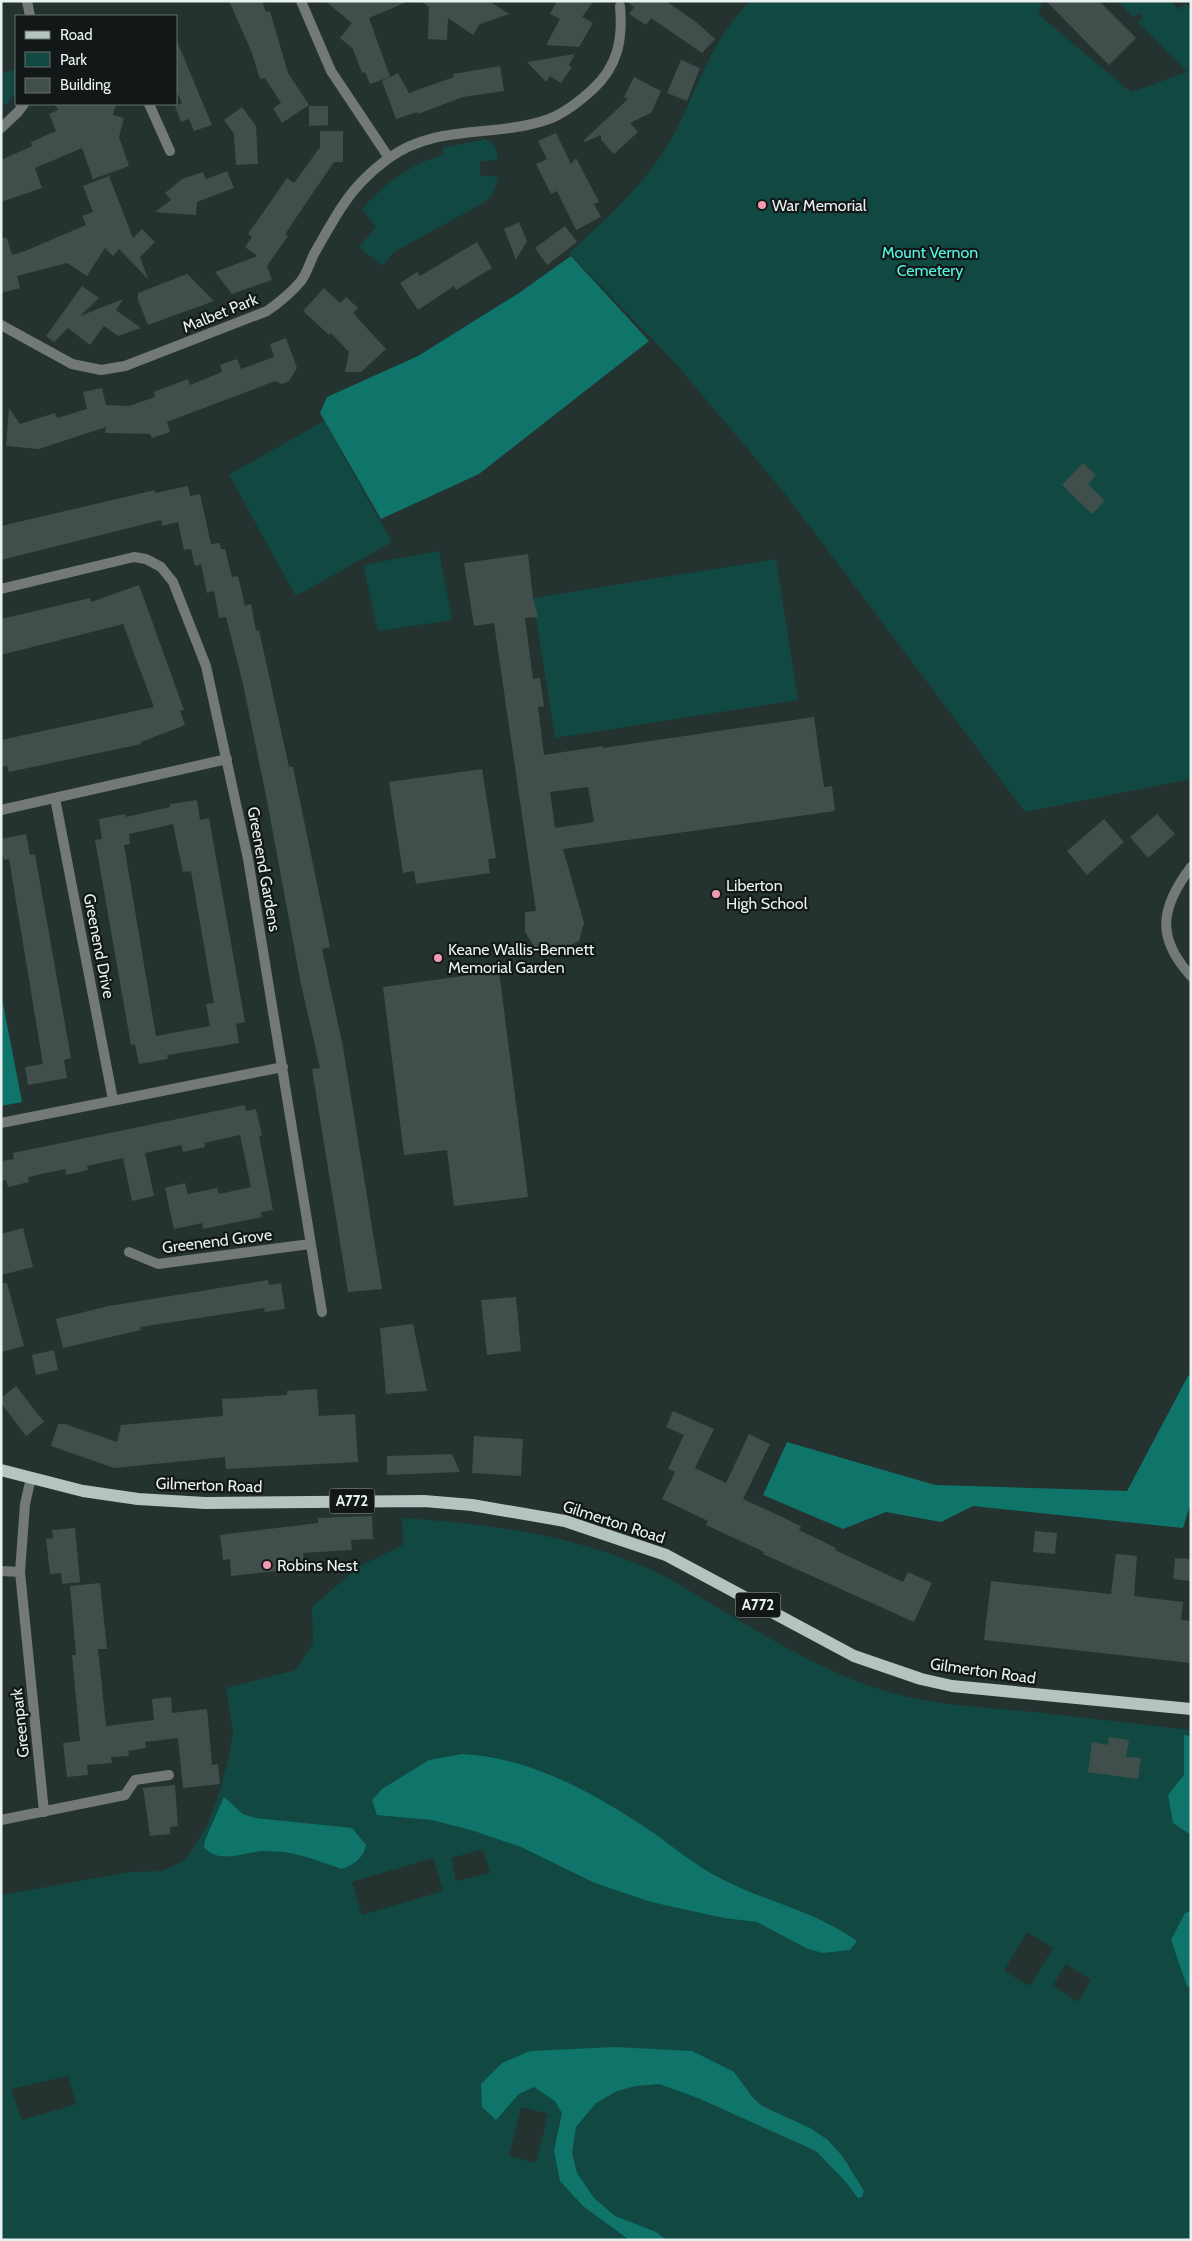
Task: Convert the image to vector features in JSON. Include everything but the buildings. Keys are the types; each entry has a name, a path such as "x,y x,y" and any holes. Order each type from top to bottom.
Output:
{"main road":[{"name":"Gilmerton Road","path":"1,1470 83,1490 138,1499 205,1503 424,1500 472,1505 565,1521 666,1555 854,1656 921,1679 952,1686 1191,1709"}],"street":[{"path":"27,1 30,15"},
{"path":"301,1 330,71 389,158"},
{"name":"Malbet Park","path":"1,326 72,364 101,370 125,366 267,311 285,298 302,279 342,206 362,182 389,158 422,141 457,132 509,128 550,119 580,100 604,78 618,53 621,23 620,6"},
{"path":"1,128 23,105"},
{"path":"149,105 170,151"},
{"name":"Greenend Gardens","path":"1,589 134,557 146,559 161,567 173,582 206,666 248,860 283,1067"},
{"path":"1,810 227,759"},
{"name":"Greenend Drive","path":"55,798 113,1100"},
{"path":"1191,867 1178,884 1164,920 1166,935 1173,953 1191,976"},
{"path":"1,1123 283,1067 322,1312"},
{"name":"Greenend Grove","path":"130,1252 158,1264 310,1244"},
{"name":"Greenpark","path":"31,1478 24,1513 20,1572 44,1812"},
{"path":"1,1571 20,1572"},
{"path":"1,1820 125,1794 135,1780 169,1775"}],"green space":[{"name":"Mount Vernon Cemetery","path":"751,1 1043,1 1038,14 1131,92 1187,72 1138,22 1143,18 1139,13 1134,18 1118,1 1175,1 1173,3 1178,10 1186,3 1191,9 1191,779 1025,812 786,495 677,365 569,253 626,199 663,153 715,48 737,15"},
{"path":"15,69 15,92 6,106 1,101 1,74"},
{"path":"485,139 495,147 497,160 480,161 480,175 498,177 493,194 485,202 394,252 382,266 359,247 376,227 362,209 379,191 409,169 444,155 442,148"},
{"path":"571,256 649,341 479,474 381,519 320,413 327,397 418,356 519,293"},
{"path":"324,421 392,542 296,596 229,475"},
{"path":"439,551 452,620 378,631 363,565"},
{"path":"776,559 798,700 555,738 533,598"},
{"path":"1,993 22,1102 1,1106"},
{"path":"1191,1375 1191,1502 1183,1528 973,1506 941,1522 886,1512 843,1529 763,1495 787,1442 935,1485 1127,1491 1188,1376"},
{"path":"402,1518 522,1531 581,1544 610,1553 659,1573 801,1655 866,1685 922,1700 957,1705 1191,1730 1191,2240 1,2240 1,1895 130,1872 162,1871 185,1860 207,1826 219,1794 229,1757 233,1732 226,1688 296,1670 313,1643 312,1607 358,1567 403,1545","holes":["483,1849 490,1873 456,1881 451,1858","433,1858 443,1891 362,1915 352,1882","1027,1932 1053,1948 1030,1986 1004,1971","1066,1964 1091,1980 1078,2002 1053,1985","68,2076 76,2104 22,2120 11,2089","521,2107 548,2114 536,2163 509,2156"]},
{"path":"1184,1735 1191,1736 1191,1835 1173,1823 1168,1795 1184,1775"},
{"path":"462,1754 509,1761 554,1776 617,1809 712,1874 748,1891 823,1921 857,1941 850,1950 823,1953 808,1949 757,1922 724,1918 651,1902 595,1883 521,1847 474,1831 432,1820 377,1815 372,1800 382,1789 429,1760"},
{"path":"224,1797 243,1814 255,1818 352,1828 366,1845 365,1850 358,1860 342,1869 304,1856 284,1852 263,1851 232,1856 217,1855 204,1847 205,1840"},
{"path":"1191,1911 1191,1988 1187,1986 1171,1940 1185,1913"},
{"path":"614,2047 692,2051 734,2072 753,2098 762,2106 810,2128 828,2140 843,2157 864,2191 862,2197 858,2198 846,2182 816,2151 698,2098 659,2084 636,2086 617,2091 596,2103 576,2127 572,2153 577,2173 594,2198 615,2216 656,2232 665,2239 628,2239 583,2206 560,2181 554,2151 562,2113 555,2101 534,2087 519,2094 496,2120 482,2107 481,2084 502,2063 530,2051"}],"place":[{"name":"War Memorial","path":"762,205"},
{"name":"Liberton High School","path":"716,894"},
{"name":"Keane Wallis-Bennett Memorial Garden","path":"438,958"},
{"name":"Robins Nest","path":"267,1565"}]}
